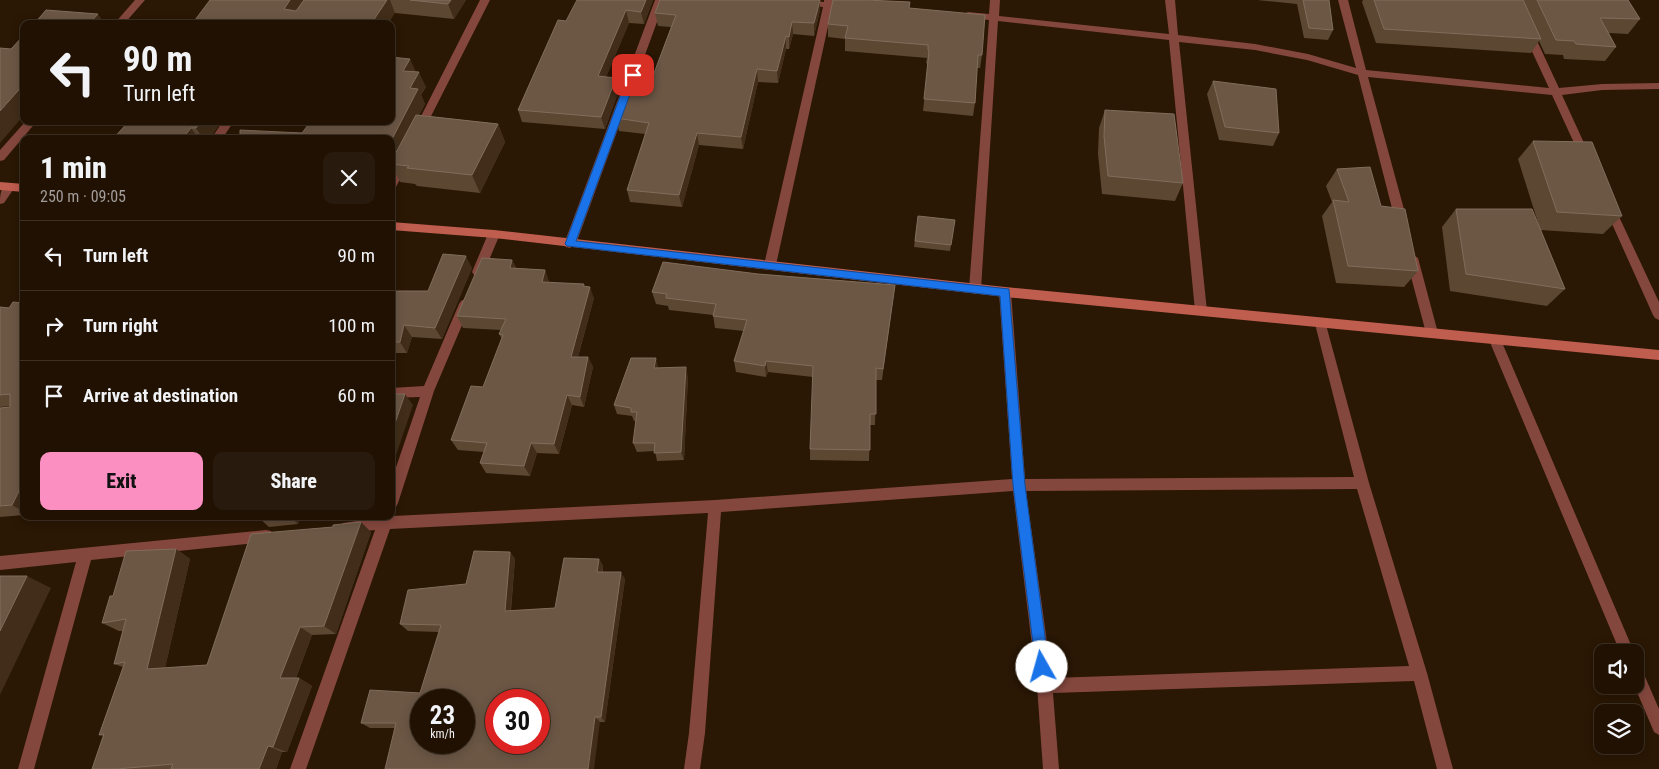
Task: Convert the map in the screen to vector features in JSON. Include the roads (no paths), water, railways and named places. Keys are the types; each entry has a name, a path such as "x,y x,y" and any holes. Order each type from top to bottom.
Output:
{"street":[{"path":"122,20 140,0"},
{"path":"395,178 485,0"},
{"path":"570,244 660,0"},
{"path":"975,289 995,0"},
{"path":"1170,0 1175,36 1200,311"},
{"path":"1343,0 1432,333"},
{"path":"1513,0 1588,163"},
{"path":"792,3 828,3 857,7"},
{"path":"770,265 828,3"},
{"path":"955,14 994,16 1255,47 1299,55 1361,73 1555,92 1602,87 1659,86"},
{"path":"0,158 29,125"},
{"path":"0,200 5,186 20,188"},
{"path":"1605,199 1659,315"},
{"path":"395,226 494,234 975,289 1321,324 1659,355"},
{"path":"395,491 428,392 494,234"},
{"path":"1005,292 1019,485 1045,686 1050,769"},
{"path":"1321,324 1362,483 1419,673 1445,769"},
{"path":"1495,340 1625,644"},
{"path":"395,393 428,392"},
{"path":"395,520 715,506 1019,485 1362,483"},
{"path":"692,769 697,733 715,506"},
{"path":"298,769 386,520 336,528"},
{"path":"0,563 85,556 278,535"},
{"path":"26,769 85,556"},
{"path":"1045,686 1419,673"},
{"path":"1644,691 1659,727"}]}
